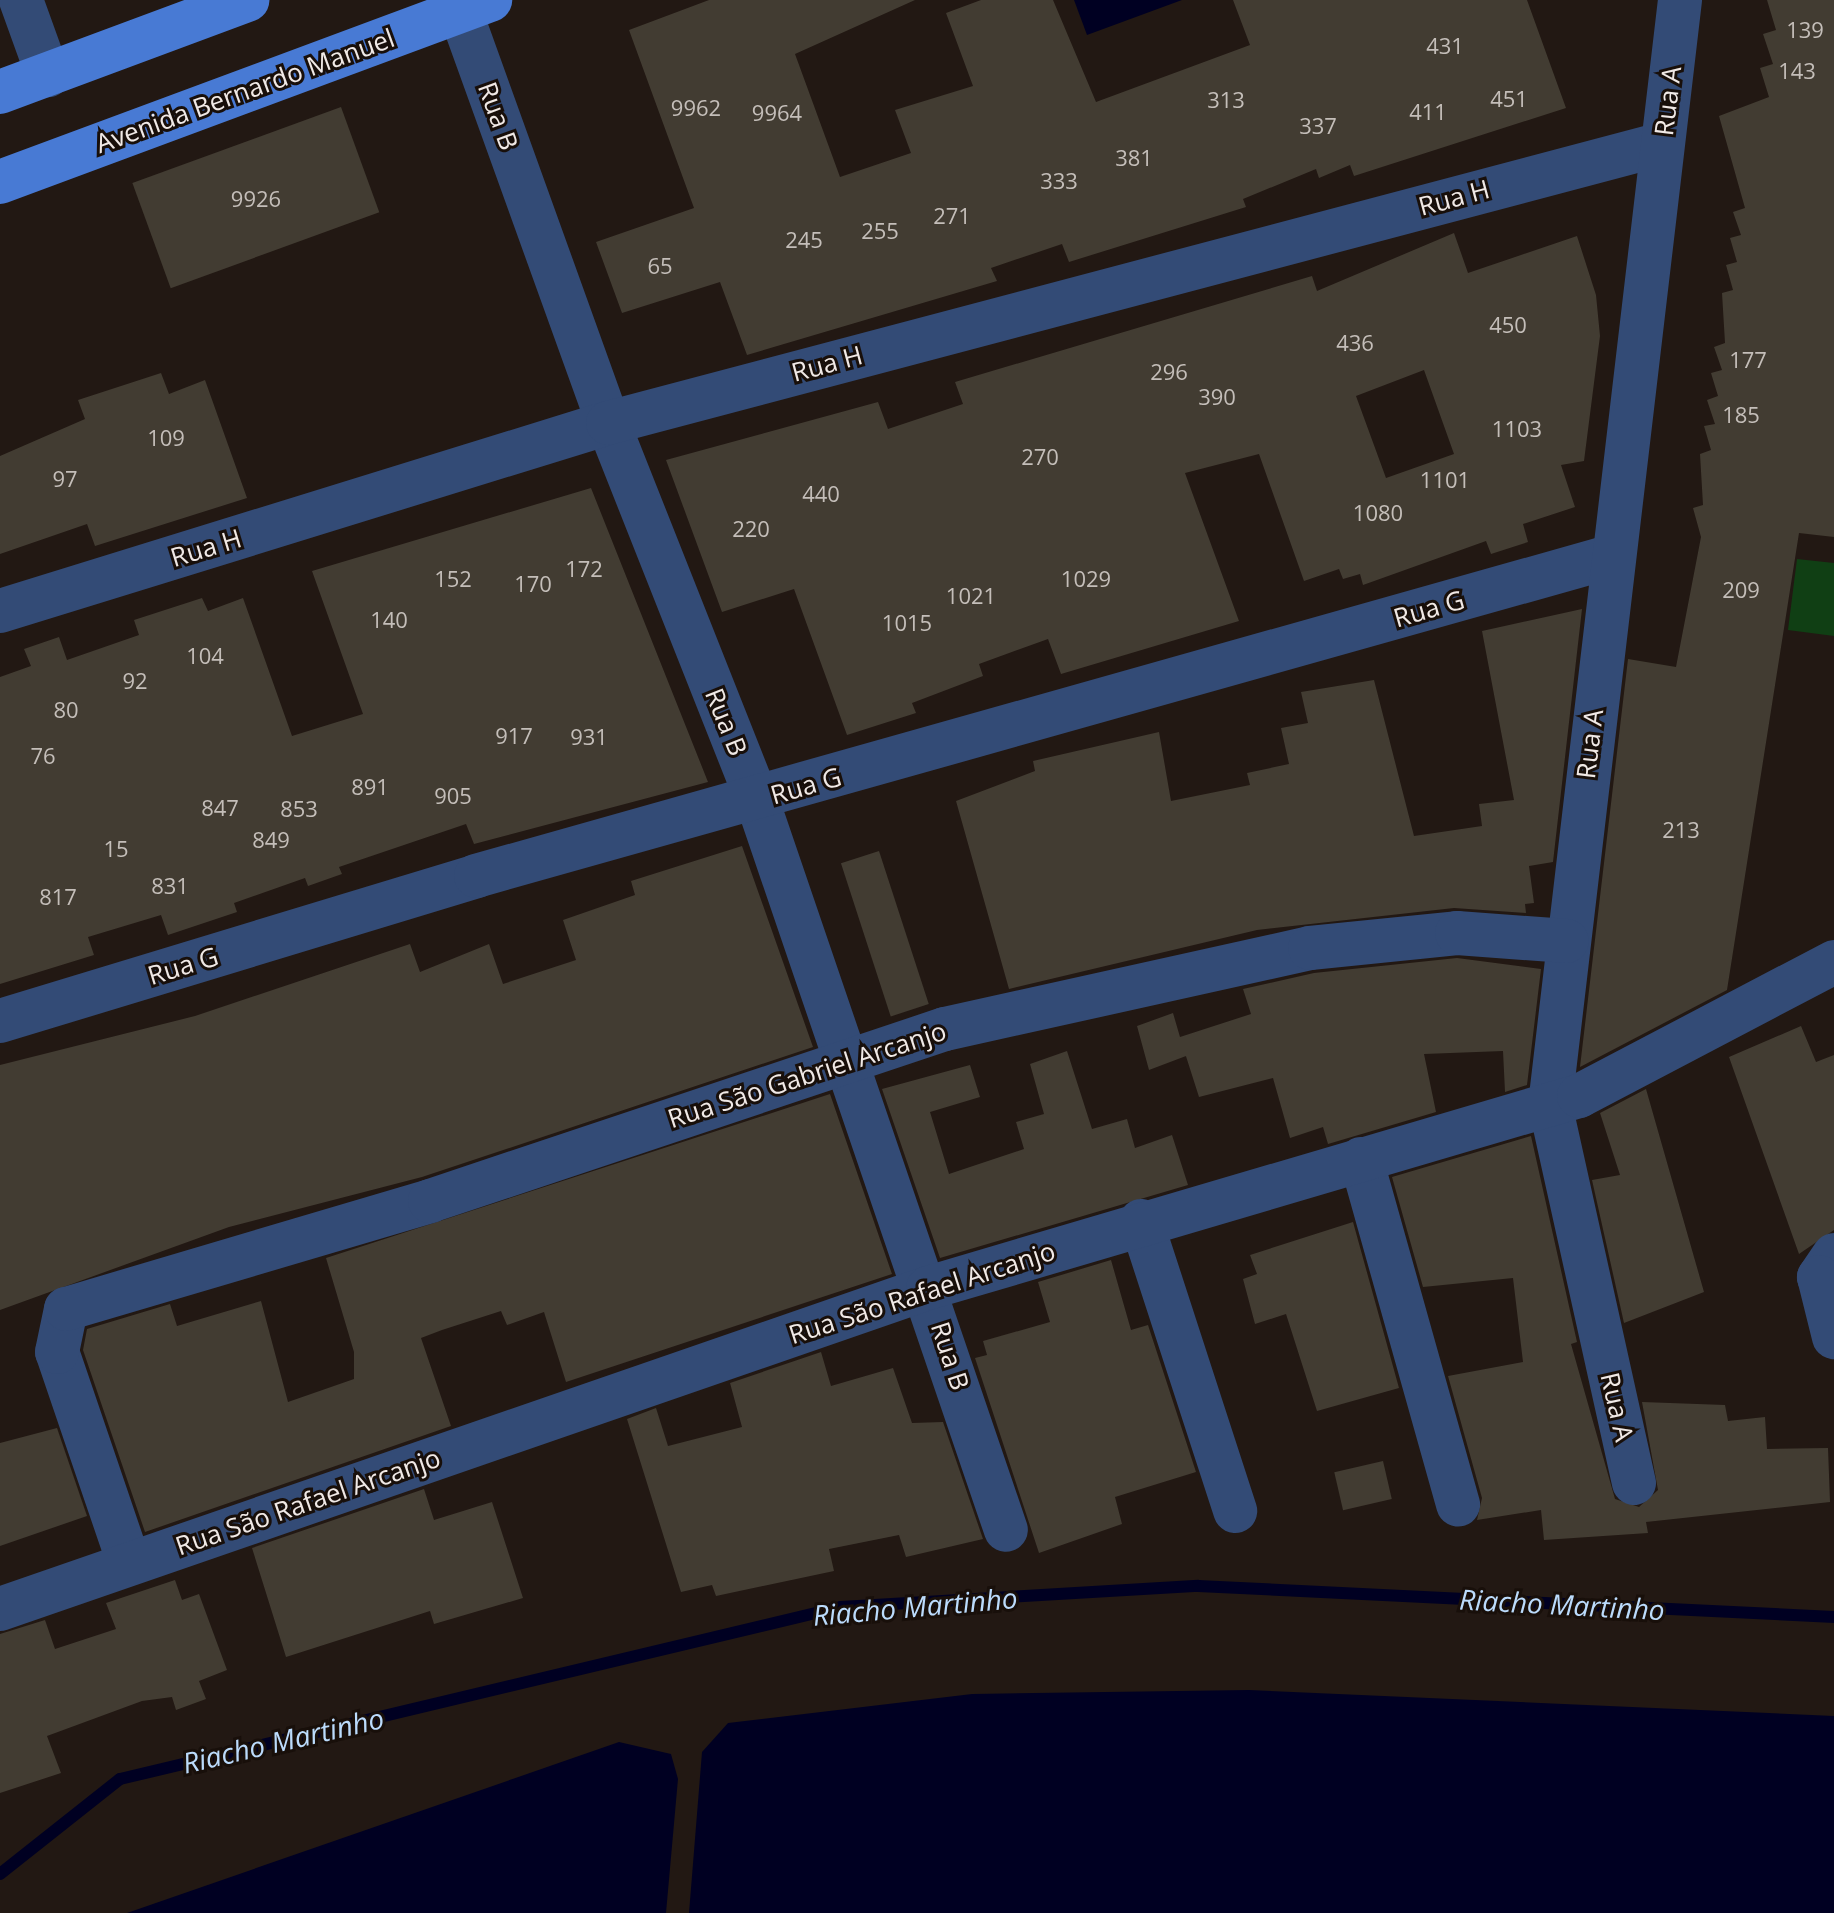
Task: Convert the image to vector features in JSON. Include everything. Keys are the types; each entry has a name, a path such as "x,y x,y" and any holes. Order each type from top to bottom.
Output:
{"main road":[{"path":"0,92 247,0"},
{"name":"Avenida Bernardo Manuel","path":"0,182 475,6"}],"street":[{"path":"21,0 48,75"},
{"name":"Rua A","path":"1634,1483 1550,1105 1680,0"},
{"name":"Rua B","path":"475,6 608,423 757,800 928,1288 1006,1530"},
{"name":"Rua H","path":"0,611 608,423 1662,144"},
{"name":"Rua G","path":"0,1021 476,876 757,800 1613,556"},
{"name":"Rua São Gabriel Arcanjo","path":"129,1563 57,1352 66,1309 430,1201 945,1029 1310,948 1457,933 1567,941"},
{"name":"Rua São Rafael Arcanjo","path":"0,1609 928,1288 1141,1221 1550,1105 1834,962"},
{"path":"1361,1159 1458,1505"},
{"path":"1141,1221 1235,1511"},
{"path":"1834,1255 1819,1277 1834,1337"}],"green space":[{"path":"1797,559 1834,563 1834,636 1788,630"}],"water":[{"path":"1074,0 1182,0 1087,35"},
{"path":"1249,1690 1834,1716 1834,1913 689,1913 702,1752 728,1723 972,1694"},
{"path":"619,1742 671,1754 678,1779 666,1913 127,1913"}],"building":[{"path":"709,0 915,0 795,54 840,177 911,153 895,110 973,86 946,13 981,0 1053,0 1096,102 1250,45 1233,0 1527,0 1566,108 1354,176 1350,165 1319,178 1316,169 1243,199 1246,207 1069,262 1062,244 991,268 997,281 747,355 720,282 622,313 596,242 694,208 629,30"},
{"path":"1767,0 1834,0 1834,537 1799,533 1727,990 1580,1067 1628,659 1676,667 1701,537 1693,508 1703,505 1700,454 1711,450 1704,426 1715,424 1707,400 1718,396 1711,373 1722,370 1714,347 1725,343 1722,293 1733,290 1726,265 1737,262 1730,238 1741,235 1733,212 1745,208 1719,116 1769,97 1760,68 1773,64 1763,34 1776,30"},
{"path":"341,107 379,212 171,288 132,183"},
{"path":"1454,233 1468,273 1577,236 1596,295 1600,336 1584,461 1561,465 1575,507 1523,524 1528,542 1491,554 1486,541 1363,585 1360,574 1343,579 1339,569 1304,581 1259,454 1185,473 1239,621 1061,674 1048,639 979,664 983,676 912,703 916,713 847,735 794,589 722,612 666,460 878,402 888,429 963,404 955,382 1312,276 1317,291","holes":["1424,370 1454,454 1386,478 1356,396"]},
{"path":"161,373 169,394 205,380 247,498 95,546 87,524 0,554 0,456 85,419 78,400"},
{"path":"591,488 708,782 474,844 466,824 339,867 342,874 308,886 305,878 234,903 237,912 168,935 161,915 88,937 94,955 0,984 0,677 31,666 24,649 59,637 67,660 139,635 134,620 202,598 208,611 243,598 292,736 363,714 312,571"},
{"path":"1582,609 1553,862 1529,866 1534,903 1525,904 1526,913 1454,908 1257,930 1009,989 956,801 1035,771 1033,761 1159,732 1171,801 1250,785 1247,773 1289,764 1281,728 1308,723 1301,692 1374,680 1414,836 1482,826 1479,804 1514,800 1482,631"},
{"path":"742,846 813,1047 422,1177 229,1227 0,1310 0,1065 195,1016 410,944 420,972 489,944 503,984 576,960 563,920 635,895 631,881"},
{"path":"879,851 929,1004 891,1016 841,863"},
{"path":"1457,958 1541,969 1527,1085 1505,1092 1503,1051 1424,1054 1436,1112 1328,1144 1323,1127 1290,1138 1273,1078 1199,1097 1186,1056 1149,1070 1137,1026 1173,1013 1180,1037 1251,1014 1243,989 1314,973"},
{"path":"1801,1026 1816,1062 1834,1055 1834,1230 1799,1254 1729,1057"},
{"path":"1067,1051 1092,1129 1127,1119 1135,1148 1172,1135 1188,1185 940,1258 882,1089 970,1065 980,1097 930,1112 949,1174 1024,1149 1016,1122 1044,1114 1030,1064"},
{"path":"1646,1089 1704,1292 1624,1323 1592,1180 1620,1175 1600,1113"},
{"path":"830,1094 892,1274 566,1382 544,1312 507,1325 501,1311 442,1330 421,1338 451,1426 145,1532 83,1350 87,1329 170,1304 177,1326 261,1301 288,1402 354,1379 354,1352 326,1258"},
{"path":"1531,1136 1577,1342 1571,1344 1615,1499 1639,1507 1658,1490 1642,1402 1725,1405 1728,1421 1765,1417 1767,1449 1828,1448 1830,1502 1646,1522 1648,1533 1544,1540 1541,1510 1477,1520 1482,1498 1448,1376 1523,1362 1513,1278 1423,1287 1392,1177"},
{"path":"1353,1222 1399,1388 1317,1411 1286,1314 1255,1324 1243,1279 1257,1274 1250,1255"},
{"path":"1111,1260 1131,1330 1148,1325 1196,1472 1115,1497 1122,1524 1039,1553 975,1358 987,1355 983,1341 1050,1322 1038,1282"},
{"path":"821,1352 831,1386 893,1368 912,1423 943,1422 983,1539 906,1557 899,1535 829,1549 834,1571 716,1596 712,1585 681,1592 627,1419 656,1408 668,1446 742,1427 730,1383"},
{"path":"57,1428 87,1516 0,1546 0,1443"},
{"path":"1383,1461 1392,1499 1343,1510 1334,1472"},
{"path":"424,1489 434,1520 492,1502 523,1598 434,1624 430,1611 286,1657 252,1548"},
{"path":"175,1580 182,1600 199,1594 227,1670 199,1681 206,1699 176,1710 172,1697 142,1701 47,1736 61,1773 0,1793 0,1634 45,1620 55,1649 116,1629 106,1603"}],"waterway":[{"name":"Riacho Martinho","path":"0,1874 120,1779 841,1607 1198,1586 1834,1617"}]}
